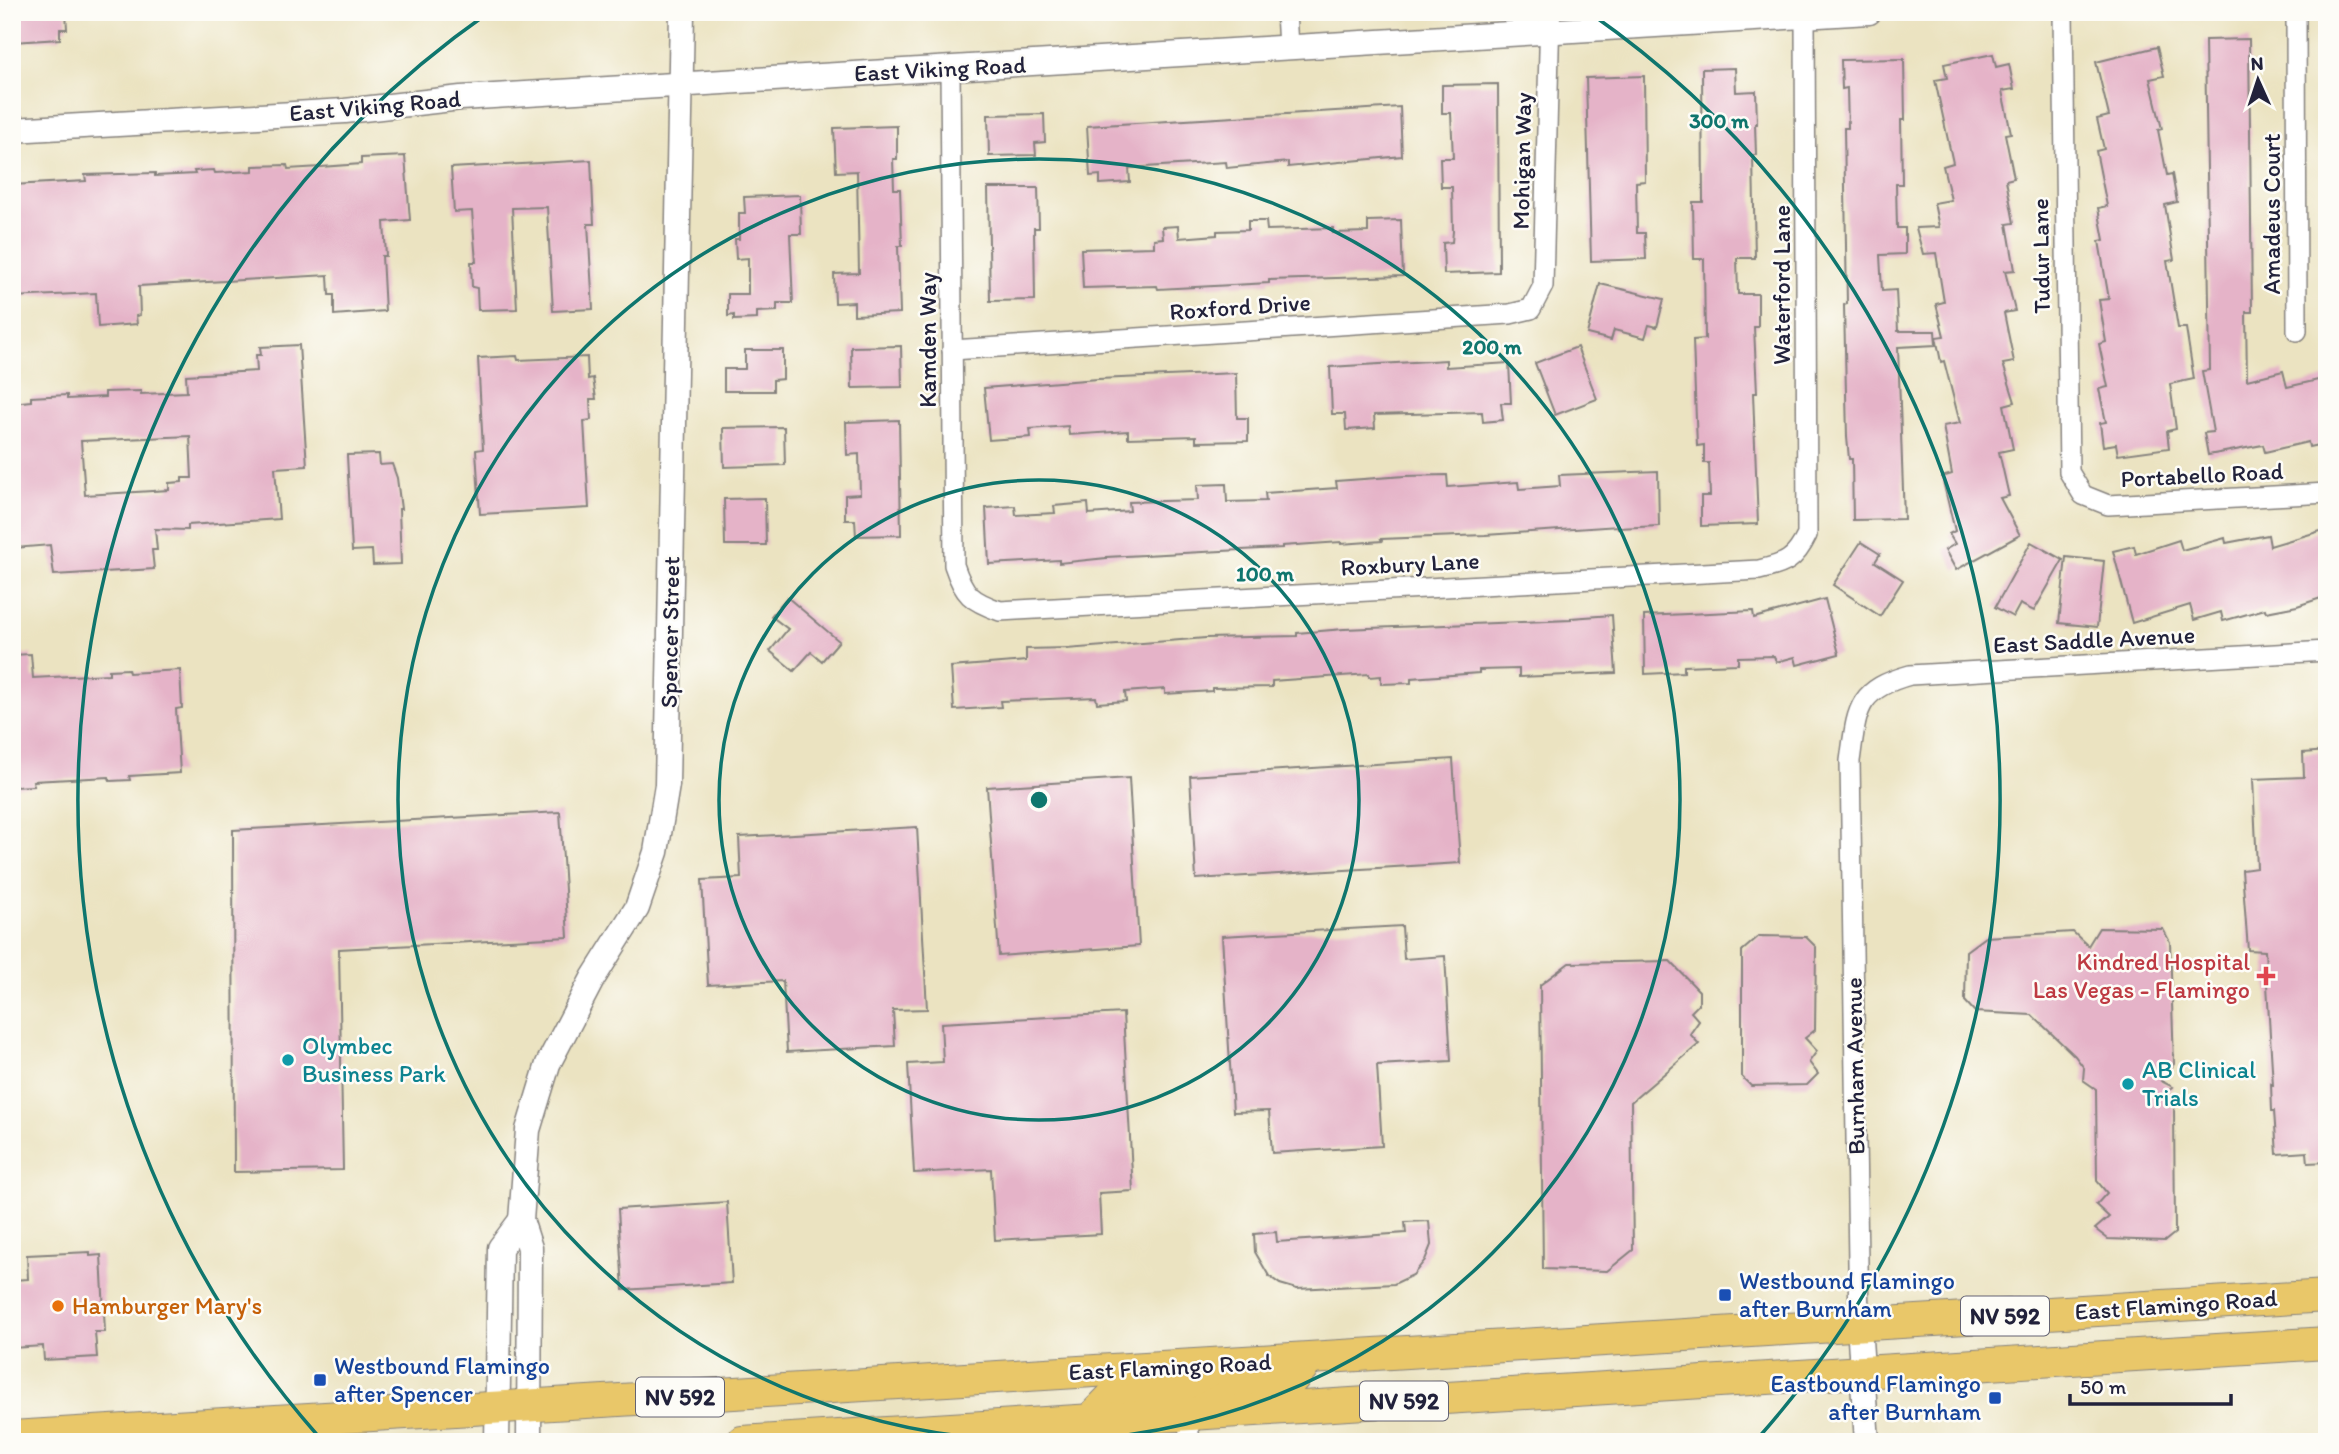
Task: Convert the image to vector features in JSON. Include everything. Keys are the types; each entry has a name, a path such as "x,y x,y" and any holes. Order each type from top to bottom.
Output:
{"main road":[{"name":"East Flamingo Road","path":"12,1437 51,1438 530,1406 2327,1296"},
{"name":"East Flamingo Road","path":"742,1442 1090,1420 1189,1428 1862,1373 2327,1343"},
{"path":"1189,1428 1222,1389 1287,1385 1309,1359"},
{"path":"1090,1420 1113,1396 1167,1393 1222,1364"}],"street":[{"name":"Spencer Street","path":"529,1442 530,1248 521,1220 528,1130 548,1064 593,978 637,908 656,852 667,785 682,12"},
{"path":"1286,12 1288,47"},
{"name":"East Viking Road","path":"12,130 345,111 461,98 1288,47 1550,22 1869,12"},
{"name":"Tudur Lane","path":"2063,12 2069,472 2083,495"},
{"name":"Amadeus Court","path":"2296,12 2297,331"},
{"name":"Waterford Lane","path":"1799,552 1807,535 1805,16"},
{"name":"Mohigan Way","path":"1531,309 1543,286 1550,22"},
{"name":"Kamden Way","path":"950,68 954,565 961,586 978,603"},
{"name":"Roxford Drive","path":"952,349 1510,314 1531,309"},
{"name":"Portabello Road","path":"2083,495 2108,505 2327,493"},
{"name":"Roxbury Lane","path":"978,603 1000,611 1759,570 1783,565 1799,552"},
{"name":"East Saddle Avenue","path":"1868,694 1885,682 1910,675 2327,651"},
{"name":"Burnham Avenue","path":"1867,1442 1859,1325 1850,761 1856,716 1868,694"},
{"path":"497,1442 500,1248 521,1220"}],"building":[{"path":"12,12 66,12 67,29 60,29 60,39 13,42"},
{"path":"2249,39 2252,312 2246,312 2247,380 2283,371 2287,387 2327,378 2327,443 2309,447 2308,442 2265,452 2263,445 2208,455 2204,433 2213,432 2202,371 2210,370 2205,40"},
{"path":"2157,47 2164,76 2150,79 2162,129 2158,130 2167,175 2172,174 2177,202 2165,205 2174,260 2167,261 2178,328 2186,328 2194,379 2170,384 2176,429 2167,431 2169,448 2118,455 2116,444 2103,446 2100,423 2106,422 2099,389 2108,387 2099,344 2106,342 2099,300 2109,299 2099,241 2104,240 2098,208 2107,206 2096,151 2104,149 2097,119 2109,116 2096,62"},
{"path":"1993,54 1996,67 2009,64 2014,89 2002,91 2011,133 2005,134 2014,178 2006,180 2014,223 2007,224 2015,270 2005,271 2015,311 2004,313 2014,362 2003,364 2015,402 2004,405 2013,449 1999,452 2009,496 2000,498 2020,535 1956,570 1945,550 1955,544 1949,534 1955,531 1942,477 1952,474 1943,426 1960,423 1936,337 1944,336 1936,304 1944,302 1936,253 1923,254 1916,228 1939,227 1934,203 1951,200 1943,166 1953,163 1935,80 1947,78 1944,64"},
{"path":"1904,59 1902,184 1896,184 1897,228 1905,228 1905,254 1880,255 1882,291 1896,290 1898,331 1935,331 1936,345 1898,347 1904,519 1853,520 1852,459 1849,459 1847,437 1844,305 1847,304 1844,128 1848,128 1847,88 1842,89 1841,60"},
{"path":"1735,68 1736,92 1756,91 1756,155 1753,155 1755,258 1737,258 1738,294 1758,294 1758,327 1754,327 1757,393 1753,393 1758,524 1701,526 1701,496 1710,496 1709,463 1704,463 1704,445 1697,446 1693,340 1705,339 1704,259 1694,259 1693,202 1703,202 1702,69"},
{"path":"1644,76 1645,181 1636,182 1637,233 1645,233 1646,259 1591,261 1586,78"},
{"path":"1498,84 1499,272 1444,274 1443,243 1452,242 1452,187 1441,187 1440,158 1453,158 1451,113 1442,113 1442,85"},
{"path":"1400,107 1402,156 1288,167 1288,162 1227,168 1226,162 1129,168 1130,182 1100,184 1100,175 1090,176 1087,126"},
{"path":"1044,114 1045,142 1035,143 1036,155 989,156 988,115"},
{"path":"897,126 897,159 893,159 894,189 900,189 900,313 854,315 854,302 835,303 834,274 859,273 857,171 836,172 834,128"},
{"path":"405,156 410,220 384,222 386,256 382,256 385,311 334,315 334,295 329,295 328,275 139,286 140,315 136,316 137,324 98,327 96,293 12,297 12,185 86,181 85,175 155,173 155,176 195,174 194,171 253,171 253,166 287,165 288,169 321,167 361,164 361,158"},
{"path":"591,160 594,224 588,224 593,309 553,311 547,207 512,208 517,309 478,310 477,288 472,287 471,262 476,262 472,211 454,212 451,168"},
{"path":"988,188 1038,188 1039,228 1034,228 1035,300 990,301"},
{"path":"800,195 801,234 790,234 793,303 777,303 777,311 757,312 757,319 734,320 734,315 728,316 728,294 748,294 748,258 736,259 735,239 739,239 739,213 745,213 744,197"},
{"path":"1401,220 1403,276 1269,280 1269,283 1158,289 1157,286 1083,288 1081,249 1154,247 1154,239 1163,238 1162,227 1178,226 1179,238 1217,235 1217,231 1248,230 1248,221 1266,221 1267,230 1333,228 1333,233 1368,232 1368,221"},
{"path":"1600,284 1664,299 1657,327 1649,325 1645,338 1614,330 1611,340 1587,334"},
{"path":"299,345 307,466 275,468 279,519 188,525 188,530 155,529 157,550 152,550 154,569 54,575 50,545 15,548 12,403 31,401 31,397 105,397 105,392 187,392 186,375 257,371 256,355 261,355 260,347","holes":["190,436 192,478 182,478 182,482 169,483 169,490 85,495 81,441"]},
{"path":"901,346 902,387 852,388 851,347"},
{"path":"1577,347 1597,399 1555,415 1535,363"},
{"path":"745,350 783,350 783,379 773,380 773,391 724,391 724,369 745,369"},
{"path":"517,356 518,360 587,357 588,379 593,378 596,399 590,399 591,420 584,421 589,508 480,514 476,450 483,449 478,358"},
{"path":"1446,360 1446,367 1509,363 1511,403 1501,403 1503,420 1483,422 1482,412 1374,415 1375,428 1346,430 1345,414 1332,414 1330,367"},
{"path":"1236,373 1237,418 1248,418 1248,441 1196,442 1196,436 1128,438 1128,431 1069,435 1068,426 1030,429 1031,437 989,440 984,388 1098,379"},
{"path":"899,420 901,535 856,536 855,520 845,520 845,495 860,494 859,454 847,455 846,422"},
{"path":"784,427 785,465 724,467 723,428"},
{"path":"379,454 380,465 392,464 397,478 401,509 401,564 373,565 372,550 352,551 347,455"},
{"path":"1658,471 1659,526 1381,539 1382,541 1282,548 1106,557 1059,563 1059,560 989,564 986,508 1015,506 1016,515 1055,513 1054,506 1088,503 1089,514 1130,511 1129,502 1198,500 1197,485 1226,484 1227,502 1266,501 1265,493 1337,488 1336,481 1447,475 1448,487 1518,482 1519,489 1560,486 1559,475"},
{"path":"765,498 766,545 725,545 724,499"},
{"path":"2327,529 2327,596 2297,606 2266,612 2265,609 2223,621 2221,612 2194,620 2190,605 2132,623 2113,551 2134,546 2136,554 2179,540 2182,550 2225,538 2226,543 2268,535 2270,546"},
{"path":"1861,542 1880,554 1875,562 1903,580 1880,616 1833,585"},
{"path":"2031,542 2063,560 2034,611 2020,604 2013,617 1995,607"},
{"path":"2066,557 2104,561 2097,627 2059,623"},
{"path":"787,597 839,641 822,661 811,652 794,671 770,651 788,629 771,616"},
{"path":"1825,599 1839,654 1797,665 1795,657 1776,662 1774,656 1738,657 1738,664 1684,666 1684,672 1645,674 1644,616 1753,611 1754,618"},
{"path":"1612,615 1616,673 1519,677 1519,669 1479,670 1479,673 1411,678 1411,683 1381,684 1381,676 1369,677 1369,674 1272,681 1272,687 1212,688 1212,691 1165,694 1165,689 1125,692 1126,701 1097,703 1096,697 1000,701 1001,707 954,710 951,667 1026,661 1026,649 1067,649 1206,638 1297,636 1297,633 1344,629 1571,620"},
{"path":"31,654 33,678 109,674 109,670 128,669 129,673 180,670 182,708 176,709 180,773 129,776 130,780 110,781 109,777 33,781 34,786 12,787 12,655"},
{"path":"2327,751 2327,1162 2308,1163 2307,1152 2277,1154 2272,1111 2271,1084 2273,1085 2265,951 2248,950 2242,870 2257,868 2253,779 2304,777 2303,753"},
{"path":"1453,759 1460,863 1196,879 1190,776"},
{"path":"1129,778 1139,946 999,956 987,787"},
{"name":"Olymbec Business Park","path":"560,812 568,937 339,949 343,1170 234,1172 233,830"},
{"path":"917,827 927,1009 893,1010 895,1046 787,1052 783,981 708,985 702,880 741,878 739,837"},
{"path":"1402,926 1404,959 1445,956 1451,1061 1377,1065 1382,1146 1272,1153 1269,1111 1233,1112 1222,936"},
{"name":"AB Clinical Trials","path":"2099,928 2163,929 2170,942 2174,1064 2161,1081 2173,1087 2162,1097 2174,1108 2175,1233 2165,1241 2108,1239 2095,1229 2109,1217 2096,1205 2107,1193 2097,1181 2096,1089 2083,1080 2084,1068 2075,1056 2032,1015 1975,1012 1965,1001 1966,951 1985,937 2073,932 2088,946"},
{"path":"1759,936 1806,937 1816,947 1815,1030 1805,1038 1817,1051 1809,1062 1818,1074 1807,1085 1751,1086 1742,1077 1742,951"},
{"path":"1670,961 1699,991 1699,1004 1691,1012 1699,1021 1690,1034 1699,1044 1631,1102 1633,1250 1607,1271 1543,1269 1540,985 1569,963"},
{"path":"1123,1013 1133,1191 1099,1193 1101,1234 995,1240 991,1169 914,1173 908,1064 943,1062 941,1023"},
{"path":"727,1202 732,1283 623,1290 618,1209"},
{"path":"1429,1221 1431,1245 1425,1260 1413,1275 1394,1284 1297,1289 1280,1284 1269,1276 1255,1252 1254,1234 1276,1232 1277,1242 1406,1233 1405,1222"},
{"name":"Hamburger Mary's","path":"90,1252 90,1256 101,1255 105,1332 95,1332 97,1357 44,1360 43,1346 12,1348 12,1280 28,1279 27,1255"}],"place":[{"name":"Kindred Hospital Las Vegas - Flamingo","path":"2266,976"},
{"name":"Olymbec Business Park","path":"288,1060"},
{"name":"AB Clinical Trials","path":"2128,1084"},
{"name":"Westbound Flamingo after Burnham","path":"1725,1295"},
{"name":"Hamburger Mary's","path":"58,1306"},
{"name":"Westbound Flamingo after Spencer","path":"320,1380"},
{"name":"Eastbound Flamingo after Burnham","path":"1995,1398"}]}
